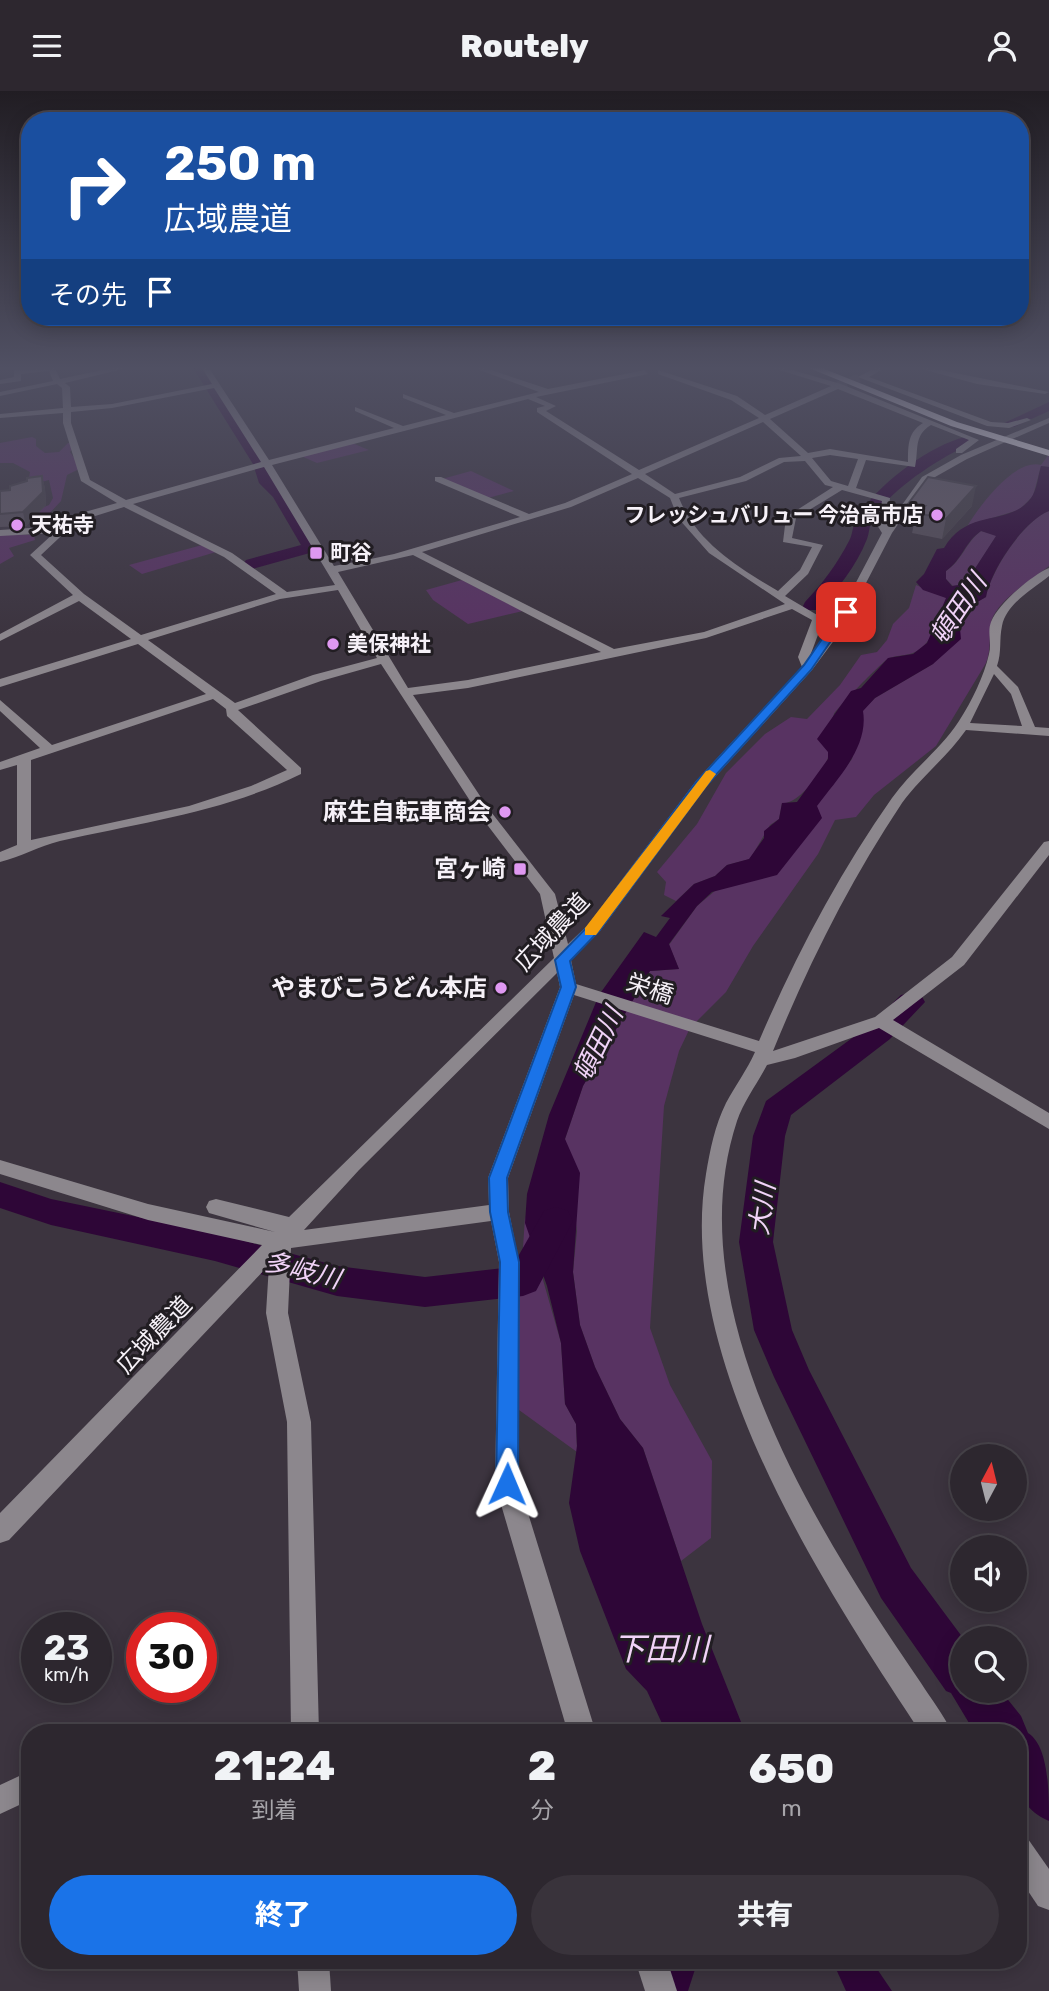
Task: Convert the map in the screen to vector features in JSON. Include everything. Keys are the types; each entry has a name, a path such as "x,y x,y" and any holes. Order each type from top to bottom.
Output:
{"street":[{"path":"77,457 86,481 155,521 228,555 285,595"},
{"path":"261,457 299,514 384,660 483,810 547,894 568,987 498,1178 499,1212 509,1262 507,1484 579,1724"},
{"path":"233,708 80,596 35,555 84,515 299,457"},
{"path":"613,457 674,497 676,506 689,527 728,566 818,619 804,657 808,667"},
{"path":"330,570 414,552 568,505 678,457"},
{"path":"674,497 743,479 782,460 806,457 822,479 887,500 882,525 887,533"},
{"path":"856,457 912,465 912,457"},
{"path":"936,471 935,465 948,457"},
{"name":"広域農道","path":"0,1531 352,1165 594,928 701,784 808,667 836,629 906,502 925,479 936,471 977,457"},
{"path":"779,596 804,572 818,545 787,540 791,517 808,510 821,497 846,488 863,458"},
{"path":"438,479 529,517"},
{"path":"0,533 65,530"},
{"path":"339,547 364,563"},
{"path":"414,552 615,654"},
{"path":"932,1724 846,1588 782,1473 753,1408 727,1335 714,1279 711,1227 713,1191 733,1107 762,1055 793,981 820,929 899,799 962,726 996,652 996,624 1003,611 1049,572"},
{"path":"0,683 285,595 340,587"},
{"path":"0,638 32,625 51,609 80,596"},
{"path":"405,692 468,684 706,635 793,605"},
{"path":"233,708 317,678 384,660"},
{"path":"990,666 1004,675 1022,700 1030,730"},
{"path":"0,766 214,695"},
{"path":"0,704 50,750"},
{"path":"0,858 24,848 80,833 197,810 262,788 296,771 231,713 233,708"},
{"path":"962,726 1049,732"},
{"path":"24,758 24,848"},
{"path":"762,1055 789,1054 881,1021 958,961 1046,854"},
{"name":"栄橋","path":"568,987 762,1055"},
{"path":"881,1021 1049,1122"},
{"path":"0,1167 148,1212 288,1234 499,1212"},
{"path":"216,1207 288,1234"},
{"path":"288,1234 277,1313 299,1423 305,1724"},
{"path":"0,1800 21,1790"},
{"path":"1027,1862 1049,1895"},
{"path":"313,1969 314,1991"}],"shaded area":[{"path":"0,457 73,457 81,468 67,475 61,501 47,516 12,520 49,505 53,498 49,480 21,487 29,478 30,472 13,463 0,463"},
{"path":"303,457 342,457 317,463"},
{"path":"1049,457 1049,467 1041,466 1033,496 1019,510 968,525 999,485 1020,469 1041,465"},
{"path":"471,471 514,491 488,498 442,479"},
{"path":"1049,511 1049,566 1009,597 996,611 992,619 986,663 936,746 874,795 856,817 835,820 818,854 753,946 726,992 690,1028 679,1051 664,1106 650,1328 670,1385 712,1461 711,1538 681,1561 643,1448 620,1419 595,1367 580,1325 573,1272 577,1231 565,1139 583,1086 650,971 679,969 669,945 697,906 816,806 852,759 862,711 875,698 933,664 966,608 986,597 1001,561 1019,536"},
{"path":"981,531 997,535 965,584 953,586 946,579 946,571"},
{"path":"0,534 34,535 35,540 9,548 14,556 0,564"},
{"path":"202,545 216,552 142,574 129,565"},
{"path":"462,580 523,611 468,624 433,600 426,590"},
{"path":"916,585 947,598 927,642 913,653 885,661 837,710 831,724 828,757 822,771 795,799 782,803 779,819 770,825 750,859 727,865 715,876 694,884 676,901 664,895 666,882 657,872 697,824 726,773 765,734 791,717 807,719 840,685 861,655 877,652 887,640 893,624 909,608"},
{"path":"525,1217 561,1343 565,1404 576,1424 577,1452 519,1410 515,1371"}],"water":[{"name":"下田川","path":"1041,466 1049,467 1049,511 1039,516 1019,535 994,574 986,597 967,608 969,614 959,618 961,639 933,664 875,698 863,711 864,724 856,750 842,774 817,806 822,818 777,875 712,892 697,906 669,944 679,969 650,971 583,1086 565,1139 580,1173 573,1272 580,1325 595,1367 620,1419 643,1448 702,1624 742,1724 662,1724 647,1691 626,1669 580,1551 569,1503 577,1446 576,1424 565,1404 561,1343 547,1286 525,1223 527,1194 549,1115 599,995 644,932 656,937 670,918 661,916 694,884 715,876 727,865 749,859 764,838 764,831 779,819 782,803 797,802 828,759 828,752 817,739 851,691 861,688 888,658 913,654 927,643 946,598 923,590 916,582 924,574 937,549 944,548 954,535 965,527 1022,507 1031,498","holes":["981,531 996,536 965,584 952,586 946,579 946,571"]},
{"path":"669,1969 695,1969 688,1991 663,1991"},
{"path":"836,1969 877,1969 892,1991 846,1991"}],"building":[{"path":"42,476 43,492 23,512 0,514 0,491 10,490 10,486 27,481 27,478"},
{"path":"928,477 976,486 946,519 916,513 925,506 908,504"}],"waterway":[{"path":"252,564 311,547 279,494 267,483 255,457"},
{"path":"812,606 839,576 860,537 863,522 900,479 927,463 932,457"},
{"name":"大川","path":"911,1002 880,1032 777,1109 769,1136 756,1242 773,1330 793,1377 896,1583 950,1658"},
{"name":"多岐川","path":"0,1195 51,1212 215,1247 337,1281 425,1292 523,1281 556,1221"},
{"name":"大川","path":"982,1703 997,1724"},
{"name":"大川","path":"1027,1765 1049,1796"}],"slow traffic":[{"path":"591,931 710,774"}],"place":[{"name":"フレッシュバリュー 今治高市店","path":"937,515"},
{"name":"天祐寺","path":"17,525"},
{"name":"町谷","path":"316,553"},
{"name":"美保神社","path":"333,644"},
{"name":"麻生自転車商会","path":"505,812"},
{"name":"宮ヶ崎","path":"520,869"},
{"name":"やまびこうどん本店","path":"501,988"}],"route":[{"path":"507,1484 509,1262 499,1212 498,1178 540,1071 568,987 562,960 594,928 701,784 808,667 846,612"}],"water label":[{"name":"頓田川","path":"958,609"},
{"name":"頓田川","path":"598,1044"}]}
